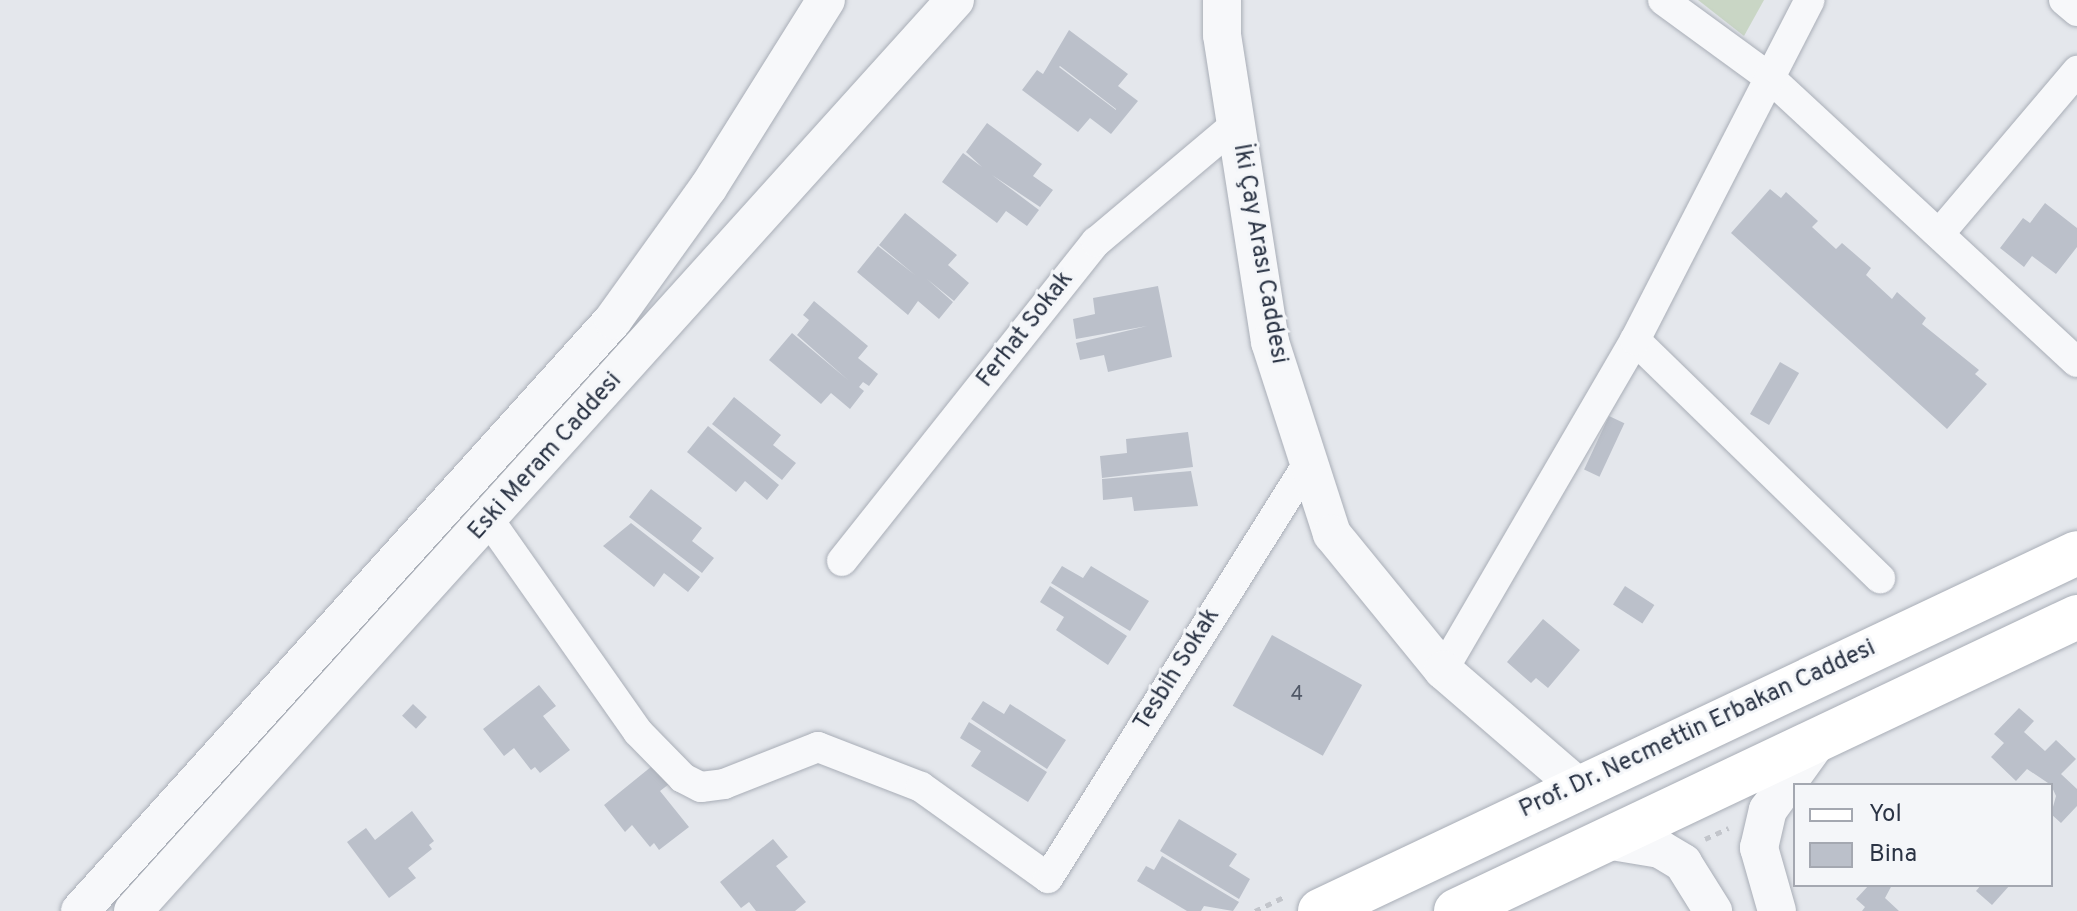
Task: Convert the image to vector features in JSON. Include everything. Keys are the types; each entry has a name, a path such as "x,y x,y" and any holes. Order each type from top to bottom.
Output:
{"main road":[{"name":"Prof. Dr. Necmettin Erbakan Caddesi","path":"1320,911 1576,785 2077,553"},
{"path":"1456,911 2077,617"}],"street":[{"name":"Eski Meram Caddesi","path":"80,911 603,332 708,188 826,0"},
{"name":"Eski Meram Caddesi","path":"133,911 955,0"},
{"name":"İki Çay Arası Caddesi","path":"1222,0 1236,124 1270,342 1332,534 1443,670 1576,785"},
{"path":"1663,0 1770,78 2077,362"},
{"path":"1443,670 1635,340 1810,0"},
{"path":"2064,0 2077,11"},
{"path":"1939,234 2077,71"},
{"name":"Ferhat Sokak","path":"842,561 1096,242 1236,124"},
{"path":"1635,340 1880,578"},
{"name":"Tesbih Sokak","path":"489,520 638,732 683,778 701,787 724,784 818,747 921,787 1048,878 1309,462"},
{"path":"1777,911 1759,848 1768,810 1819,739"},
{"path":"1606,840 1660,849 1683,863 1713,911"}],"green space":[{"path":"1698,0 1764,0 1744,36"}],"building":[{"path":"1069,30 1128,74 1118,86 1138,101 1111,134 1090,118 1078,132 1022,90 1037,70 1043,74","holes":["1060,66 1116,110 1059,67"]},
{"path":"987,123 1042,164 1033,176 1053,190 1040,207 992,175 1039,210 1027,226 1006,211 997,223 942,182 963,153 982,167 966,152"},
{"path":"1770,189 1781,198 1786,192 1818,221 1812,227 1836,249 1842,243 1871,268 1866,275 1892,299 1897,292 1926,318 1922,324 1979,370 1975,374 1987,384 1947,429 1731,233"},
{"path":"2045,203 2077,228 2077,247 2056,274 2032,256 2024,267 2000,248 2023,218 2030,223"},
{"path":"905,213 957,255 948,265 969,283 954,301 927,279 953,302 939,319 918,301 908,315 857,272 878,246 915,275 879,245"},
{"path":"1158,286 1172,357 1108,372 1104,355 1080,360 1076,343 1147,326 1076,339 1073,319 1095,314 1093,298"},
{"path":"814,301 868,346 858,358 878,374 869,386 863,382 859,387 864,391 850,409 831,393 821,404 769,360 792,333 848,380 797,335 809,320 803,315"},
{"path":"1780,362 1799,373 1769,425 1750,414"},
{"path":"734,397 781,435 773,445 796,463 782,480 712,424"},
{"path":"1609,416 1624,423 1599,477 1584,469"},
{"path":"708,426 779,485 767,500 745,481 736,492 687,452"},
{"path":"1188,432 1193,467 1102,478 1100,456 1127,453 1126,439"},
{"path":"1191,471 1198,506 1134,511 1132,497 1103,500 1102,479"},
{"path":"651,489 702,528 692,541 714,558 702,573 629,517"},
{"path":"631,523 700,577 688,592 664,573 654,587 603,546"},
{"path":"1062,566 1083,578 1091,566 1149,601 1130,631 1051,583"},
{"path":"1050,586 1127,636 1108,665 1056,630 1064,617 1040,602"},
{"path":"1625,586 1654,605 1642,624 1613,604"},
{"path":"1543,619 1580,650 1548,688 1536,678 1531,683 1507,662"},
{"path":"1272,635 1362,685 1323,756 1233,706"},
{"path":"539,685 556,706 543,716 570,750 540,773 535,767 531,770 514,748 504,756 483,729"},
{"path":"983,701 1004,714 1010,704 1066,740 1047,769 971,719"},
{"path":"413,704 427,717 416,729 402,716"},
{"path":"2019,708 2034,721 2024,732 2045,751 2056,740 2076,759 2061,774 2077,789 2077,806 2061,823 2053,816 2056,796 2053,783 2027,769 2016,781 1991,757 2004,743 1994,734"},
{"path":"969,722 1047,772 1028,802 971,766 981,751 960,738"},
{"path":"657,762 673,781 660,791 689,827 659,850 654,843 650,847 632,825 625,832 604,805"},
{"path":"412,811 434,841 429,845 432,849 408,868 416,878 389,898 347,842 366,828 375,840"},
{"path":"1179,819 1237,854 1229,866 1250,879 1239,899 1160,851"},
{"path":"773,839 788,857 776,866 806,902 795,911 756,911 749,902 741,908 720,882"},
{"path":"1162,856 1239,902 1233,911 1204,906 1201,911 1187,911 1137,881 1146,866 1154,870"},
{"path":"1867,887 1891,887 1885,898 1899,911 1862,911 1865,907 1856,899"},
{"path":"1979,887 2008,887 1992,905 1976,891"}]}
